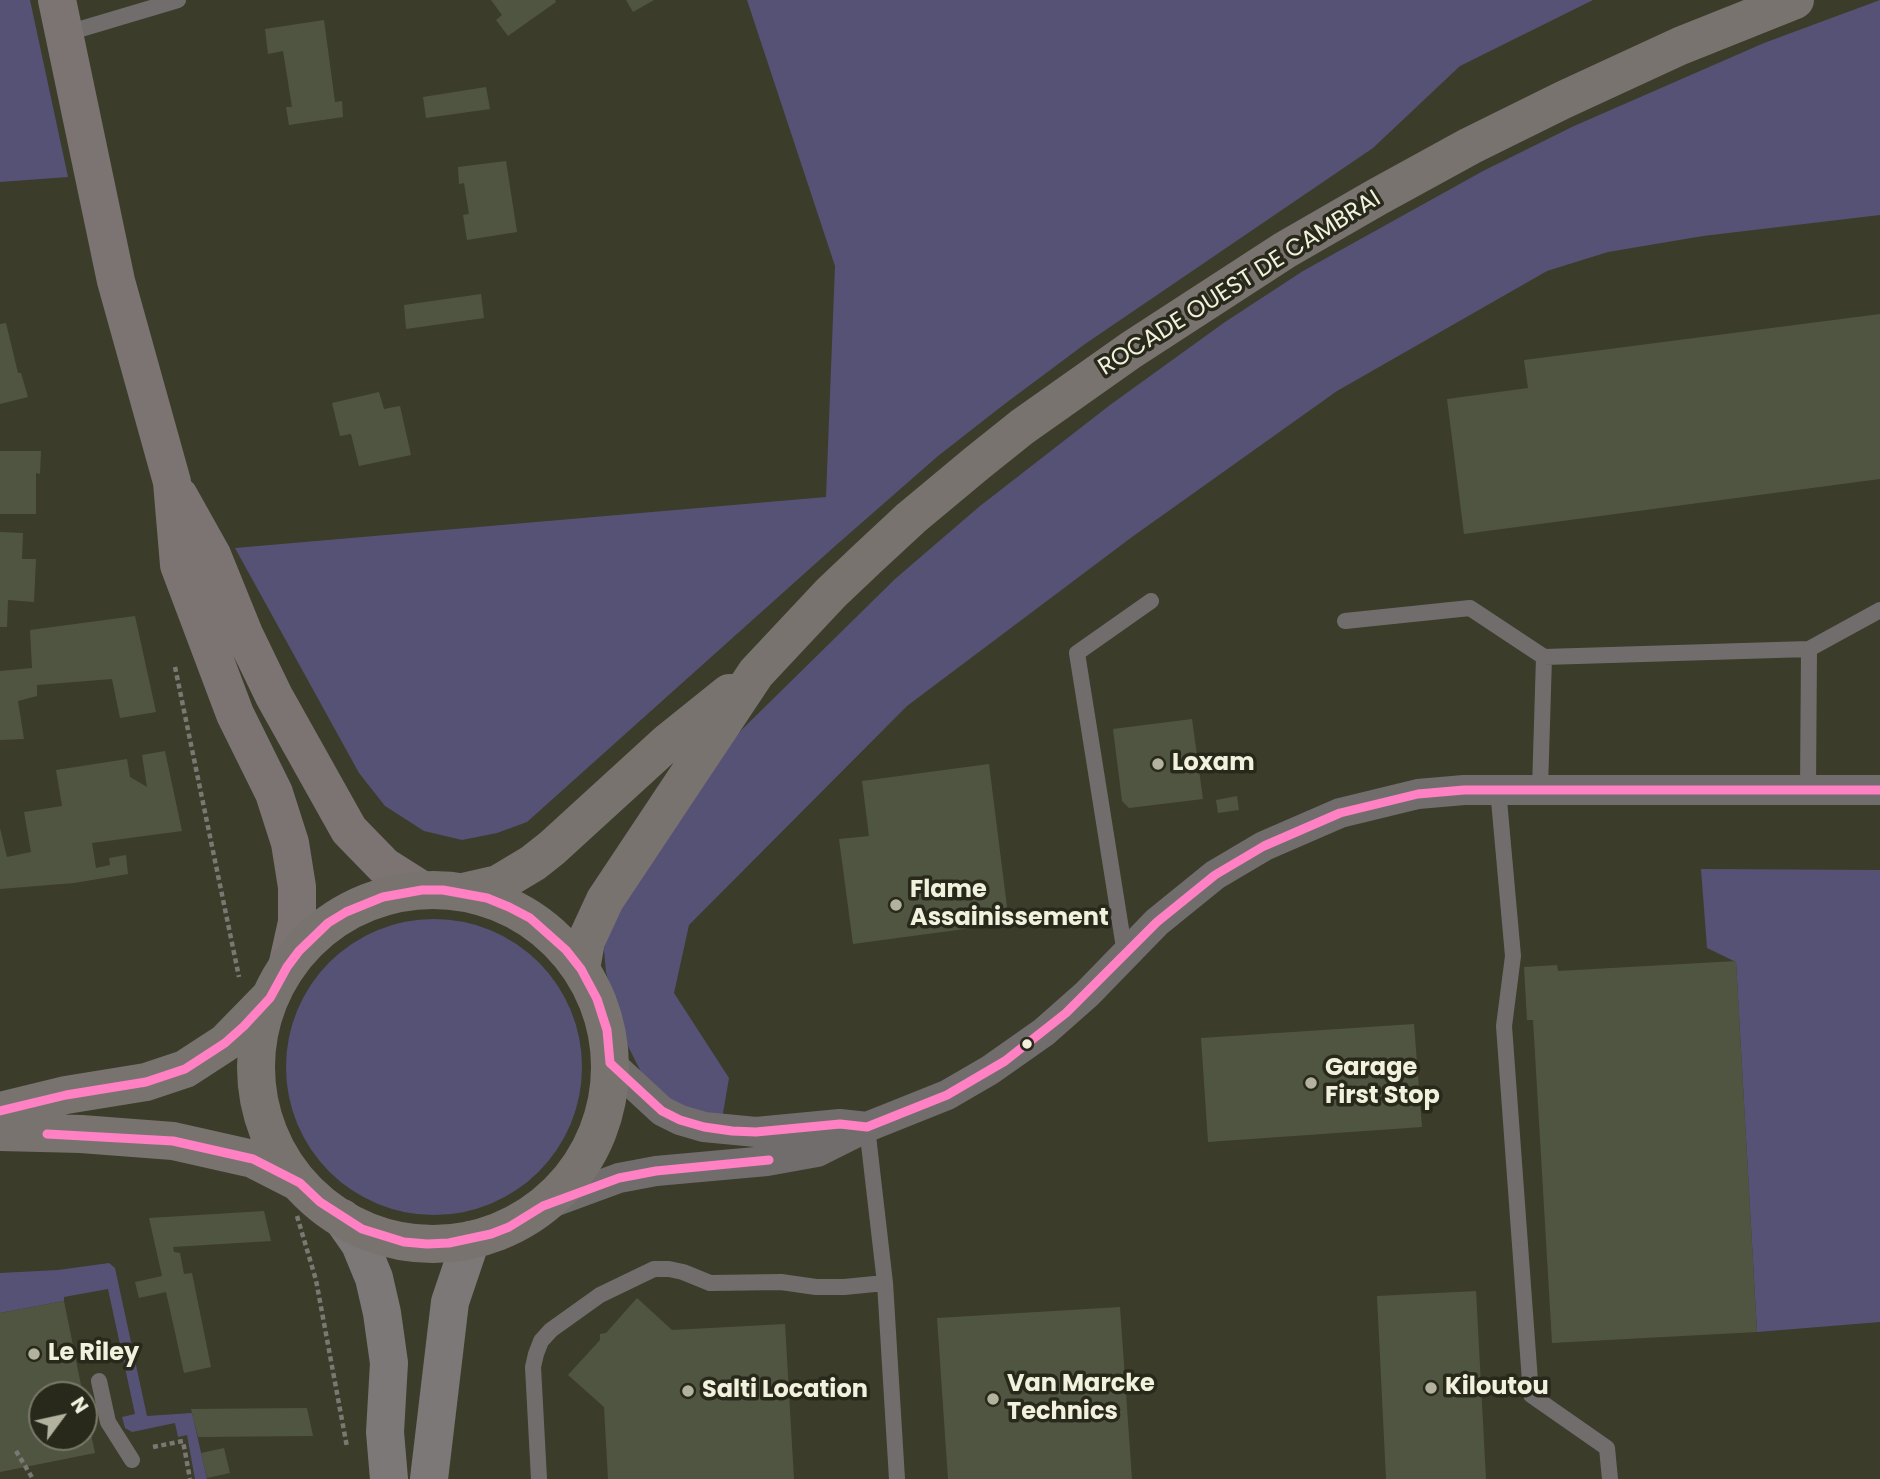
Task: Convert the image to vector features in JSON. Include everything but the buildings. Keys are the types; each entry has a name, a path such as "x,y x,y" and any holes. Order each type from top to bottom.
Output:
{"highway":[{"name":"ROCADE OUEST DE CAMBRAI","path":"463,892 498,884 533,863 668,742 756,673 831,593 944,490 1022,427 1131,349 1323,227 1470,146 1680,46 1795,0"},
{"name":"ROCADE OUEST DE CAMBRAI","path":"581,969 586,941 604,900 756,673"},
{"path":"0,1111 66,1095 146,1082 185,1069 225,1043 266,983 313,936 346,912 383,897 422,890 463,892 486,898 530,918 566,950 581,969 597,999 607,1030 609,1090 594,1142 580,1166 543,1206 509,1227 471,1240 449,1243 404,1242 372,1233 342,1218 320,1202 298,1197 253,1159 173,1141 0,1132"},
{"path":"266,983 257,1055 258,1094 269,1132 288,1167 298,1197"}],"main road":[{"path":"61,17 116,281 172,482 179,565 235,714 274,793 290,843 298,887 298,922 266,983"},
{"path":"172,482 212,555 244,634 274,696 349,830 384,866 422,890"},
{"path":"342,1218 360,1244 374,1278 382,1313 389,1363 385,1432 389,1479"},
{"path":"429,1479 450,1302 471,1240"}],"street":[{"path":"543,1206 619,1178 656,1171 767,1161 817,1153 867,1127 947,1095 1005,1060 1066,1013 1167,914 1215,875 1264,846 1316,821 1418,794 1499,789 1880,790"},
{"path":"610,1063 662,1111 704,1127 756,1132 840,1124 867,1127"}],"lane":[{"path":"61,17 178,0"},
{"path":"1125,954 1077,653 1151,601"},
{"path":"1345,621 1470,608 1544,657 1809,649 1880,610"},
{"path":"1808,789 1809,649"},
{"path":"1540,789 1544,657"},
{"path":"1499,789 1514,956 1504,1026 1531,1395 1606,1448 1609,1479"},
{"path":"867,1127 885,1283 897,1479"},
{"path":"539,1479 533,1367 536,1354 541,1341 551,1330 600,1295 654,1269 676,1270 710,1283 781,1282 816,1287 844,1287 885,1283"},
{"path":"99,1381 108,1422 132,1460"}],"path":[{"path":"174,660 266,983"},
{"path":"298,1197 348,1452"},
{"path":"149,1447 183,1441 191,1479"},
{"path":"16,1451 33,1479"}],"shaded area":[{"path":"0,0 30,0 68,177 0,182"},
{"path":"747,0 1593,0 1460,66 1373,148 1085,344 1002,406 938,456 834,547 527,822 497,833 462,840 424,831 385,806 359,773 235,548 826,497 835,266"},
{"path":"1880,0 1880,215 1703,236 1608,252 1547,271 1337,391 1132,537 907,706 689,925 674,993 729,1078 722,1119 684,1112 641,1072 628,1046 606,972 606,931 716,755 895,579 980,506 1110,405 1225,322 1303,271 1483,171 1574,126 1764,43"},
{"path":"1701,869 1880,870 1880,1322 1757,1332 1736,962 1707,948"},
{"path":"434,919 463,922 491,930 516,944 539,962 565,997 571,1010 579,1038 582,1067 579,1096 571,1124 557,1149 539,1172 504,1198 491,1204 463,1212 434,1215 405,1212 377,1204 352,1190 329,1172 303,1137 297,1124 289,1096 286,1067 289,1038 297,1010 311,985 329,962 364,936 377,930 405,922"},
{"path":"109,1263 115,1268 147,1416 192,1413 207,1479 195,1479 187,1435 178,1437 175,1423 132,1432 125,1428 122,1417 135,1414 108,1289 64,1297 64,1301 0,1313 0,1273 58,1270"}],"transit line":[{"path":"0,1111 66,1095 146,1082 185,1069 225,1043 244,1026 270,998 299,951 328,923 346,912 383,897 422,890 443,890 487,898 509,907 530,918 566,950 581,969 597,999 607,1030 610,1063 662,1111 704,1127 732,1131 756,1132 840,1124 867,1127 947,1095 1005,1061 1066,1013 1157,922 1215,875 1264,846 1340,813 1418,794 1464,790 1880,790"},
{"path":"47,1134 173,1141 253,1159 300,1183 320,1202 362,1229 404,1242 427,1244 449,1243 491,1234 509,1227 543,1206 619,1178 656,1171 769,1160"}],"place":[{"name":"Loxam","path":"1158,764"},
{"name":"Flame Assainissement","path":"896,905"},
{"name":"Garage First Stop","path":"1311,1083"},
{"name":"Le Riley","path":"34,1354"},
{"name":"Kiloutou","path":"1431,1388"},
{"name":"Salti Location","path":"688,1391"},
{"name":"Van Marcke Technics","path":"993,1399"}]}
